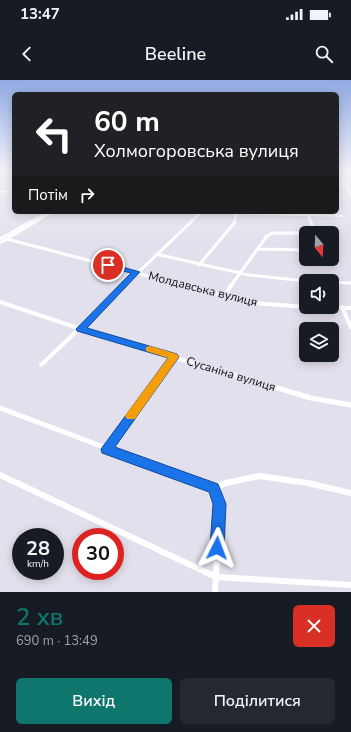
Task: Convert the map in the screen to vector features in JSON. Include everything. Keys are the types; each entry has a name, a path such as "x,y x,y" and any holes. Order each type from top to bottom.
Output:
{"street":[{"path":"0,239 44,214"},
{"path":"0,243 49,214"},
{"path":"41,365 81,329 137,272 199,214"},
{"path":"199,265 236,221 236,214"},
{"path":"312,226 308,214 342,216"},
{"path":"224,295 267,236 272,233 299,233"},
{"name":"Молдавська вулиця","path":"7,239 224,295 277,306 299,307"},
{"path":"258,248 299,250"},
{"path":"156,254 239,275 274,281 299,281"},
{"path":"339,282 351,283"},
{"name":"Сусаніна вулиця","path":"0,302 81,329 311,398 349,406"},
{"path":"342,307 351,308"},
{"path":"342,307 351,327"},
{"path":"107,449 174,357"},
{"path":"0,408 214,488 226,483 259,476 308,482 351,493"},
{"path":"0,476 216,577 351,584"},
{"path":"214,488 220,504 215,592"}],"slow traffic":[{"path":"131,416 174,357 150,349"}],"route":[{"path":"108,265 137,272 81,329 174,357 107,449 214,488 220,504 217,548"}]}
